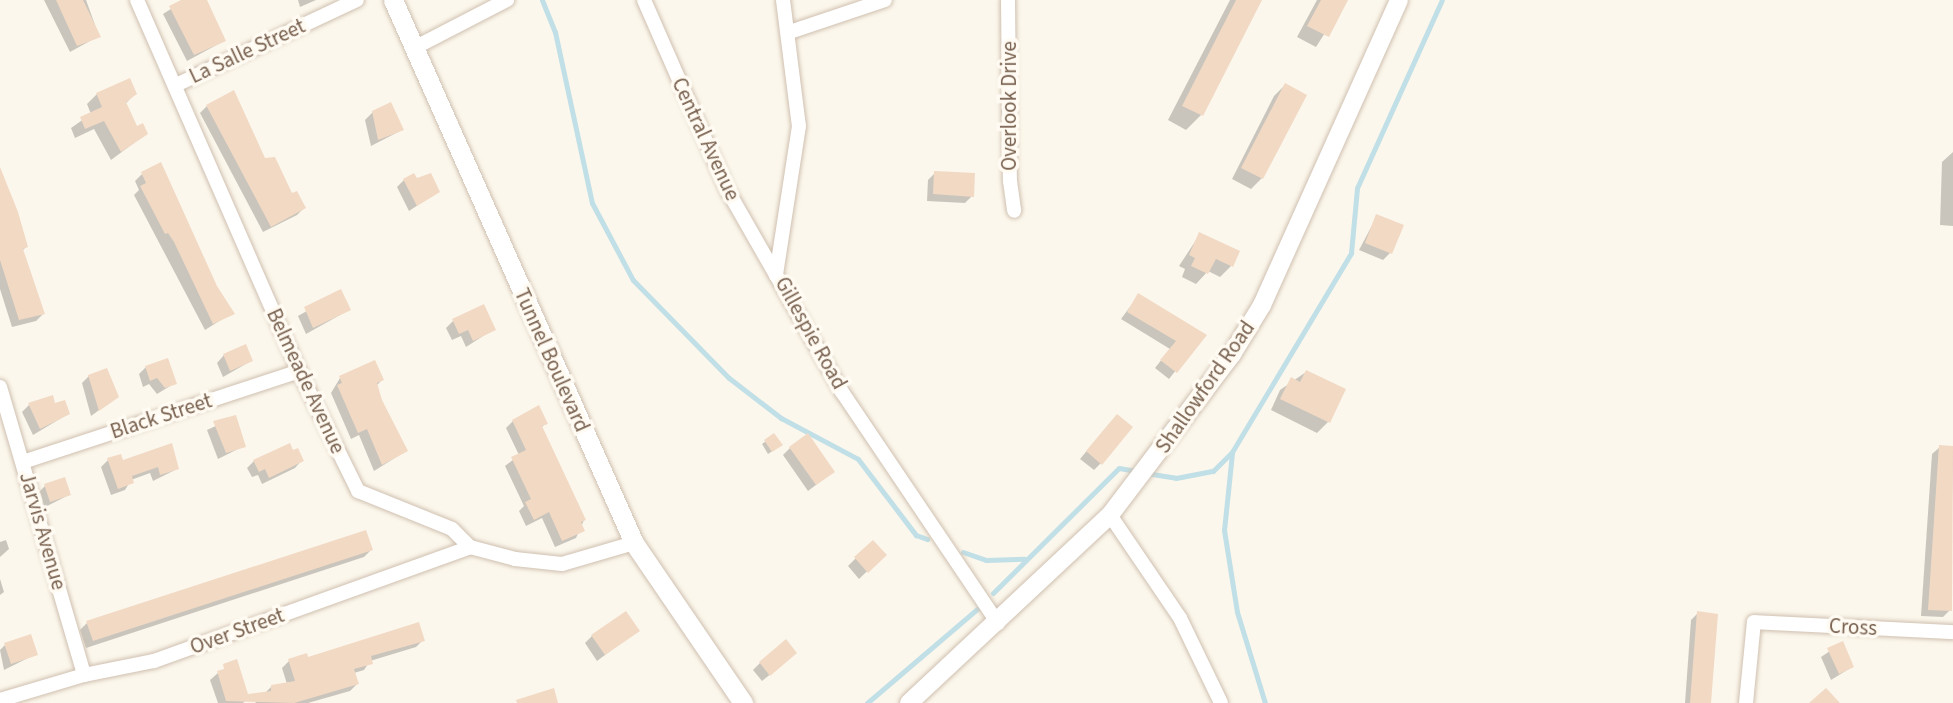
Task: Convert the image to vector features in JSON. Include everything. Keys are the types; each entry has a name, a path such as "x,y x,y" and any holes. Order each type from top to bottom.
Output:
{"main road":[{"name":"Tunnel Boulevard","path":"393,0 634,543 743,703"}],"street":[{"name":"Belmeade Avenue","path":"137,0 299,371 358,491 452,529 471,547 515,559 562,564 634,543"},
{"name":"La Salle Street","path":"176,85 357,0"},
{"path":"414,48 507,0"},
{"name":"Central Avenue","path":"644,0 728,191 776,275"},
{"name":"Gillespie Road","path":"783,0 790,32 799,138 776,275 842,392 998,624"},
{"path":"790,32 886,0"},
{"name":"Overlook Drive","path":"1008,0 1010,181 1014,211"},
{"name":"Shallowford Road","path":"909,703 998,624 1111,515 1232,354 1262,305 1399,0"},
{"name":"Black Street","path":"23,462 299,371"},
{"name":"Jarvis Avenue","path":"0,387 84,675"},
{"path":"1111,515 1180,618 1221,703"},
{"name":"Over Street","path":"0,700 84,675 154,661 471,547"},
{"name":"Cross","path":"1746,703 1754,622 1953,632"}],"building":[{"path":"56,0 83,0 101,37 77,46"},
{"path":"181,0 207,0 226,41 194,55 169,6"},
{"path":"1236,0 1262,0 1203,116 1182,106"},
{"path":"1321,0 1348,0 1329,37 1307,26"},
{"path":"130,78 137,94 126,102 137,126 143,123 148,134 121,152 104,121 85,129 80,117 102,107 96,93"},
{"path":"1285,83 1307,95 1263,179 1241,168"},
{"path":"234,90 265,158 275,157 292,193 297,191 306,208 271,227 206,105"},
{"path":"391,102 404,130 378,140 372,111"},
{"path":"161,162 217,286 235,314 213,324 174,242 168,233 165,234 140,186 146,183 141,172"},
{"path":"0,167 18,212 28,247 23,249 45,314 19,320 0,260"},
{"path":"934,171 975,173 974,197 933,194"},
{"path":"414,173 417,178 431,173 440,192 417,206 403,179"},
{"path":"1376,214 1404,225 1392,254 1365,243"},
{"path":"1199,232 1240,251 1233,267 1216,259 1208,274 1191,266 1195,258 1189,255"},
{"path":"341,289 351,310 313,328 304,307"},
{"path":"1138,293 1207,335 1177,373 1160,360 1176,341 1127,312"},
{"path":"484,304 496,330 473,341 468,330 459,334 452,319"},
{"path":"246,344 253,361 230,371 223,354"},
{"path":"168,358 177,384 165,388 157,378 150,381 145,366"},
{"path":"375,360 384,380 377,383 382,400 408,451 382,465 367,429 358,433 337,385 342,383 339,376"},
{"path":"107,368 119,397 99,411 88,375"},
{"path":"1306,370 1346,389 1330,423 1280,399 1291,377 1300,382"},
{"path":"53,395 55,403 65,400 70,414 40,429 28,403"},
{"path":"539,405 548,424 542,426 586,520 581,522 585,531 562,541 549,512 534,520 525,502 531,499 511,457 526,450 512,420"},
{"path":"1117,414 1133,427 1102,465 1086,451"},
{"path":"236,415 246,447 226,453 213,421"},
{"path":"774,433 783,445 772,452 764,440"},
{"path":"808,433 835,472 816,485 789,447"},
{"path":"172,443 179,469 160,475 158,467 132,476 134,483 118,489 107,458 121,454 123,460"},
{"path":"290,443 293,450 298,448 304,461 269,478 265,469 259,472 253,460"},
{"path":"1939,445 1953,446 1952,611 1928,610"},
{"path":"65,477 71,495 50,502 44,484"},
{"path":"366,530 373,550 93,641 86,621"},
{"path":"873,540 887,555 868,573 854,557"},
{"path":"626,611 640,631 605,655 591,635"},
{"path":"1697,611 1718,614 1711,703 1690,703"},
{"path":"419,622 425,641 371,656 373,664 354,669 359,684 294,703 226,701 217,671 224,669 223,664 237,659 248,694 271,691 271,685 295,681 288,659 307,653 308,657"},
{"path":"31,634 38,655 11,664 4,643"},
{"path":"786,639 797,653 770,676 759,662"},
{"path":"1843,641 1854,667 1839,674 1827,648"},
{"path":"554,688 558,703 517,703 516,700"},
{"path":"1826,688 1840,703 1809,703"}],"waterway":[{"path":"542,0 555,32 592,203 633,280 729,378 781,418 858,459 916,535 927,539"},
{"path":"1152,474 1176,478 1213,471 1232,452 1351,253 1357,188 1442,0"},
{"path":"1232,453 1224,530 1237,612 1265,703"},
{"path":"993,593 1119,468 1136,471"},
{"path":"963,552 986,560 1024,559"},
{"path":"867,703 977,609"}]}
